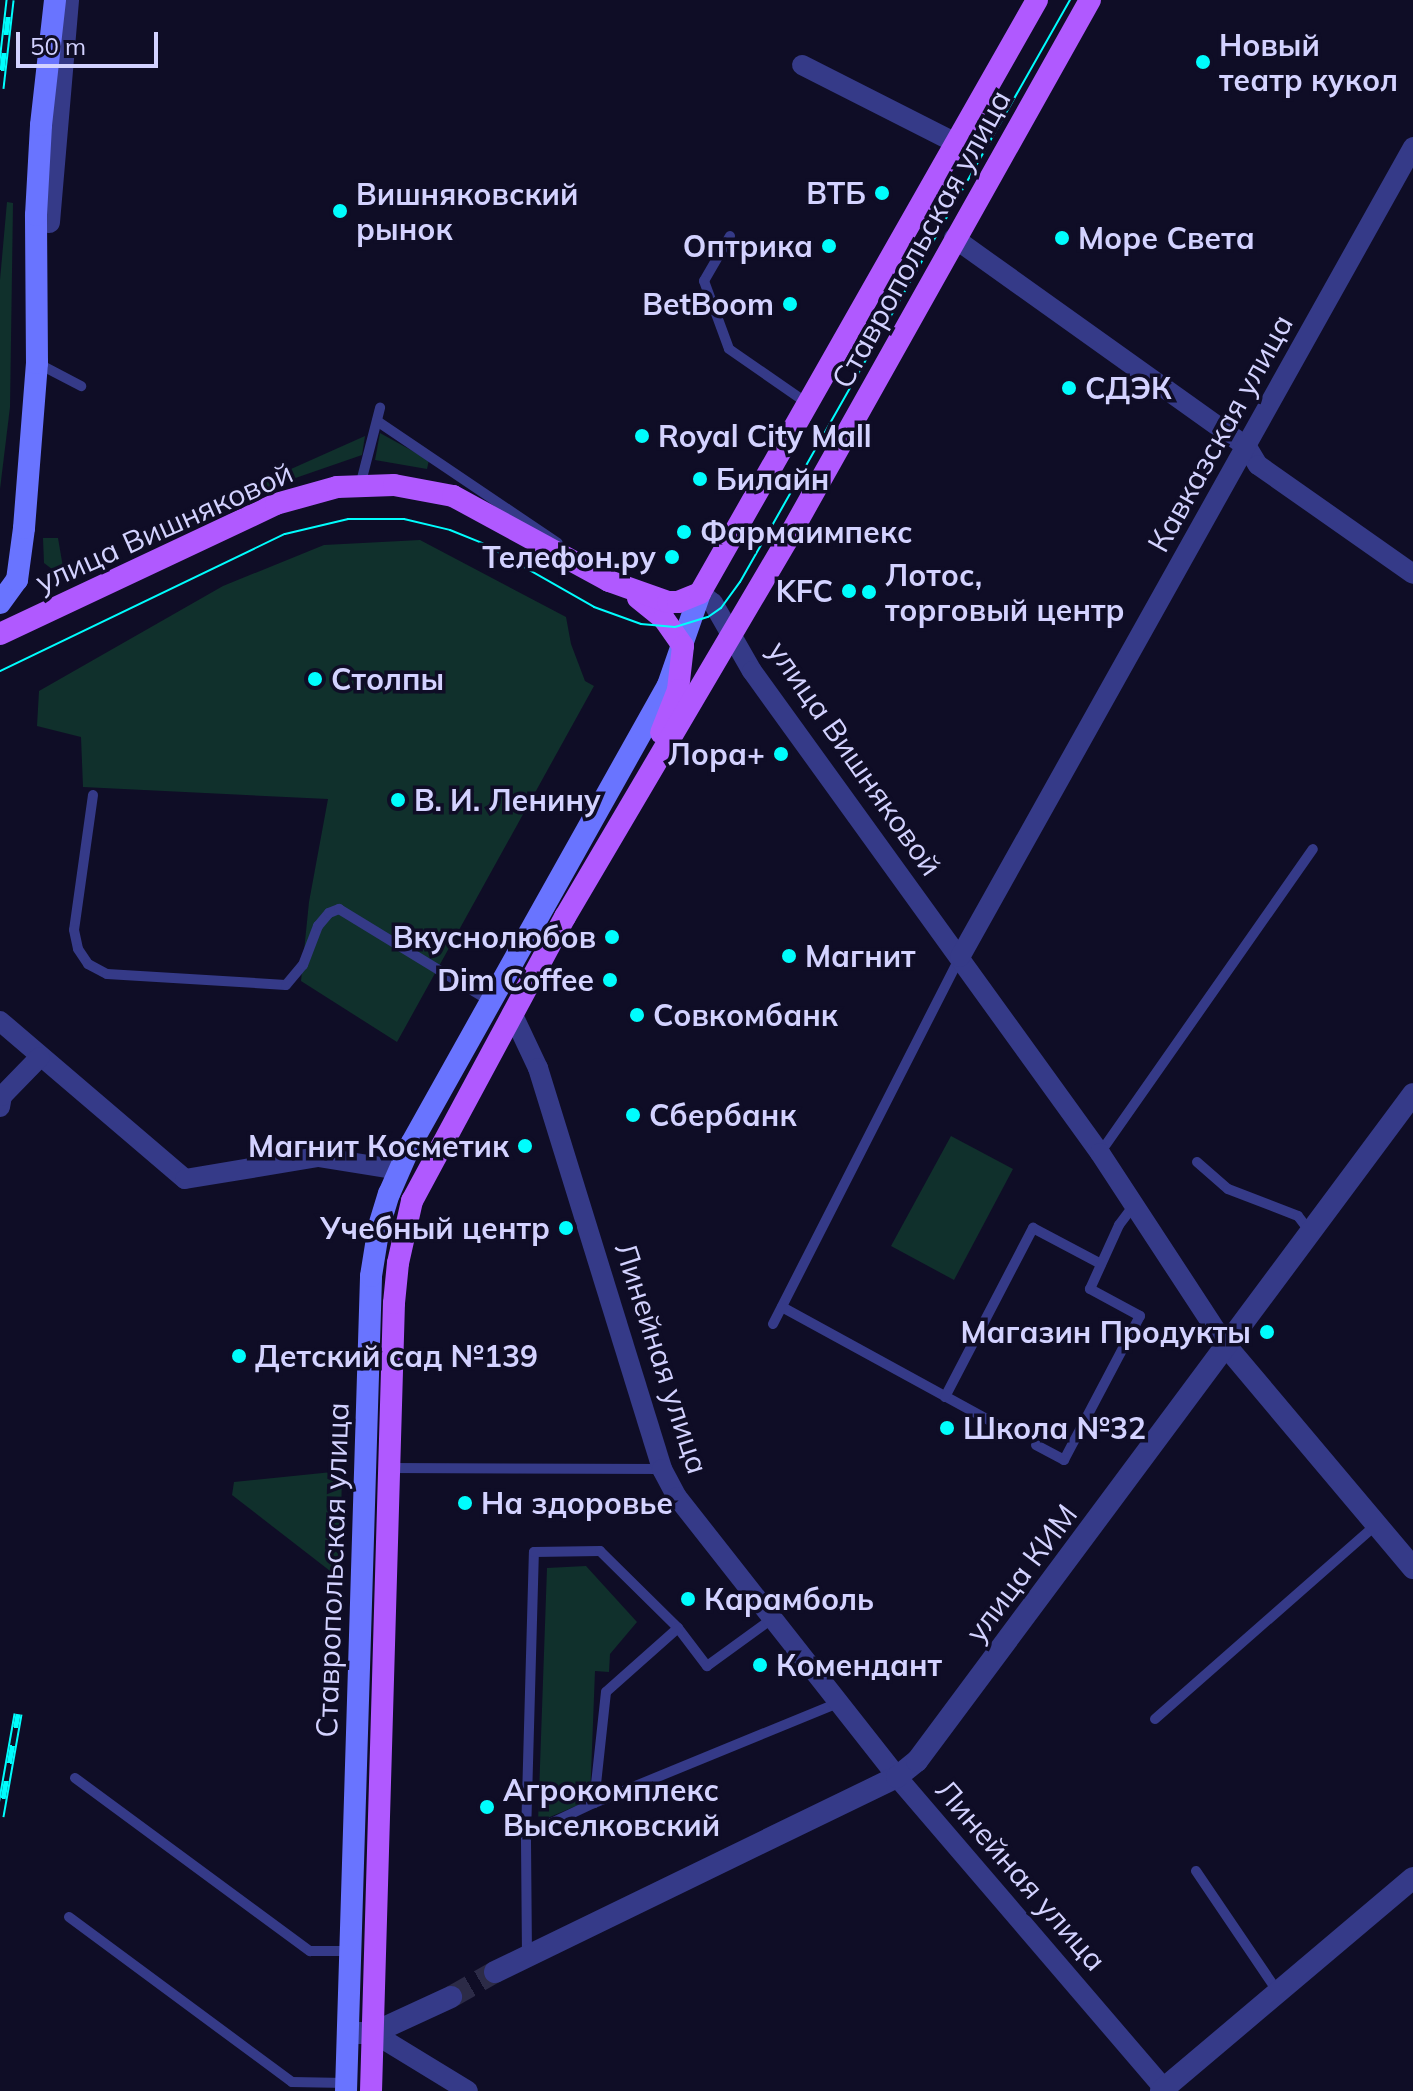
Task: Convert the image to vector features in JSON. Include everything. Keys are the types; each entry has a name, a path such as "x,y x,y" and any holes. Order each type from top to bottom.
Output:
{"main road":[{"path":"0,603 17,580 37,363 42,219 41,125 55,0"},
{"name":"Ставропольская улица","path":"346,2087 371,1276 379,1226 399,1170 668,685 700,593 1037,0"},
{"name":"Ставропольская улица","path":"371,2091 389,1468 398,1263 409,1213 423,1179 610,838 733,634 1090,0"},
{"name":"улица Вишняковой","path":"0,634 276,504 337,487 394,485 453,496 609,581 668,602 678,602 700,593"},
{"path":"609,581 653,609 677,634 683,646"},
{"name":"Ставропольская улица","path":"610,838 672,705 684,662 683,646"}],"street":[{"path":"42,219 68,0"},
{"path":"802,65 956,143"},
{"name":"Кавказская улица","path":"960,957 1413,147"},
{"path":"954,238 1247,447 1258,465 1413,574"},
{"name":"улица Вишняковой","path":"700,593 713,603 752,671 1100,1153 1227,1347 1413,1568"},
{"name":"Линейная улица","path":"512,1013 538,1068 662,1469 677,1497 897,1777 1162,2090"},
{"path":"0,1021 185,1179 318,1157 399,1170"},
{"path":"0,1107 2,1096 40,1057"},
{"name":"улица КИМ","path":"495,1972 897,1777 917,1761 1311,1233 1409,1108"},
{"path":"1162,2090 1413,1878"},
{"path":"348,2033 373,2033 451,1997"},
{"path":"373,2033 468,2091"}],"lane":[{"path":"730,236 704,281 729,349 809,404"},
{"path":"37,363 81,386"},
{"path":"360,486 380,408"},
{"path":"377,421 531,523 609,581"},
{"path":"93,795 74,930 78,949 88,964 107,974 286,985 303,965 318,926 329,913 339,909 490,1001"},
{"path":"1100,1153 1313,849"},
{"path":"773,1324 960,957"},
{"path":"1197,1162 1228,1189 1298,1216 1311,1233"},
{"path":"399,1170 423,1179"},
{"path":"1036,1445 1064,1460 1140,1316 1090,1289 1119,1225 1134,1205"},
{"path":"945,1397 1033,1228 1101,1264"},
{"path":"782,1307 1007,1430"},
{"path":"389,1468 662,1469"},
{"path":"1155,1719 1376,1525"},
{"path":"527,1956 526,1835 534,1552 600,1551 678,1628 707,1666 774,1618"},
{"path":"594,1803 606,1692 678,1628"},
{"path":"526,1835 594,1803 840,1702"},
{"path":"75,1778 310,1951 350,1951"},
{"path":"1196,1871 1278,1992"},
{"path":"69,1917 292,2082 346,2087"}],"green space":[{"path":"7,202 13,203 10,407 0,489 0,280"},
{"path":"380,433 429,460 427,469 375,460"},
{"path":"365,436 362,455 255,492 253,486"},
{"path":"43,538 58,538 65,579 44,563"},
{"path":"420,540 566,617 571,644 585,681 594,686 397,1042 301,981 309,902 328,799 83,787 81,737 37,726 39,691 223,586 324,545"},
{"path":"951,1136 1013,1169 954,1280 891,1246"},
{"path":"342,1471 340,1573 334,1574 232,1495 234,1482"},
{"path":"586,1566 637,1622 610,1654 609,1672 595,1671 590,1800 538,1822 547,1568"}],"tunnel":[{"path":"451,1997 495,1972"}],"tram line":[{"path":"0,671 285,534 348,519 404,519 450,530 482,543 594,607 641,624 675,627 708,617 721,608 740,582 1070,0"}],"railway":[{"path":"0,88 10,0"},
{"path":"0,1816 18,1714"}],"place":[{"name":"Новый театр кукол","path":"1203,62"},
{"name":"ВТБ","path":"882,193"},
{"name":"Вишняковский рынок","path":"340,211"},
{"name":"Море Света","path":"1062,238"},
{"name":"Оптрика","path":"829,246"},
{"name":"BetBoom","path":"790,304"},
{"name":"СДЭК","path":"1069,388"},
{"name":"Royal City Mall","path":"642,436"},
{"name":"Билайн","path":"700,479"},
{"name":"Фармаимпекс","path":"684,532"},
{"name":"Телефон.ру","path":"672,557"},
{"name":"KFC","path":"849,591"},
{"name":"Лотос, торговый центр","path":"869,592"},
{"name":"Столпы","path":"315,679"},
{"name":"Лора+","path":"781,754"},
{"name":"В. И. Ленину","path":"398,800"},
{"name":"Вкуснолюбов","path":"612,937"},
{"name":"Магнит","path":"789,956"},
{"name":"Dim Coffee","path":"610,980"},
{"name":"Совкомбанк","path":"637,1015"},
{"name":"Сбербанк","path":"633,1115"},
{"name":"Магнит Косметик","path":"525,1146"},
{"name":"Учебный центр","path":"566,1228"},
{"name":"Магазин Продукты","path":"1267,1332"},
{"name":"Детский сад №139","path":"239,1356"},
{"name":"Школа №32","path":"947,1428"},
{"name":"На здоровье","path":"465,1503"},
{"name":"Карамболь","path":"688,1599"},
{"name":"Комендант","path":"760,1665"},
{"name":"Агрокомплекс Выселковский","path":"487,1807"}]}
